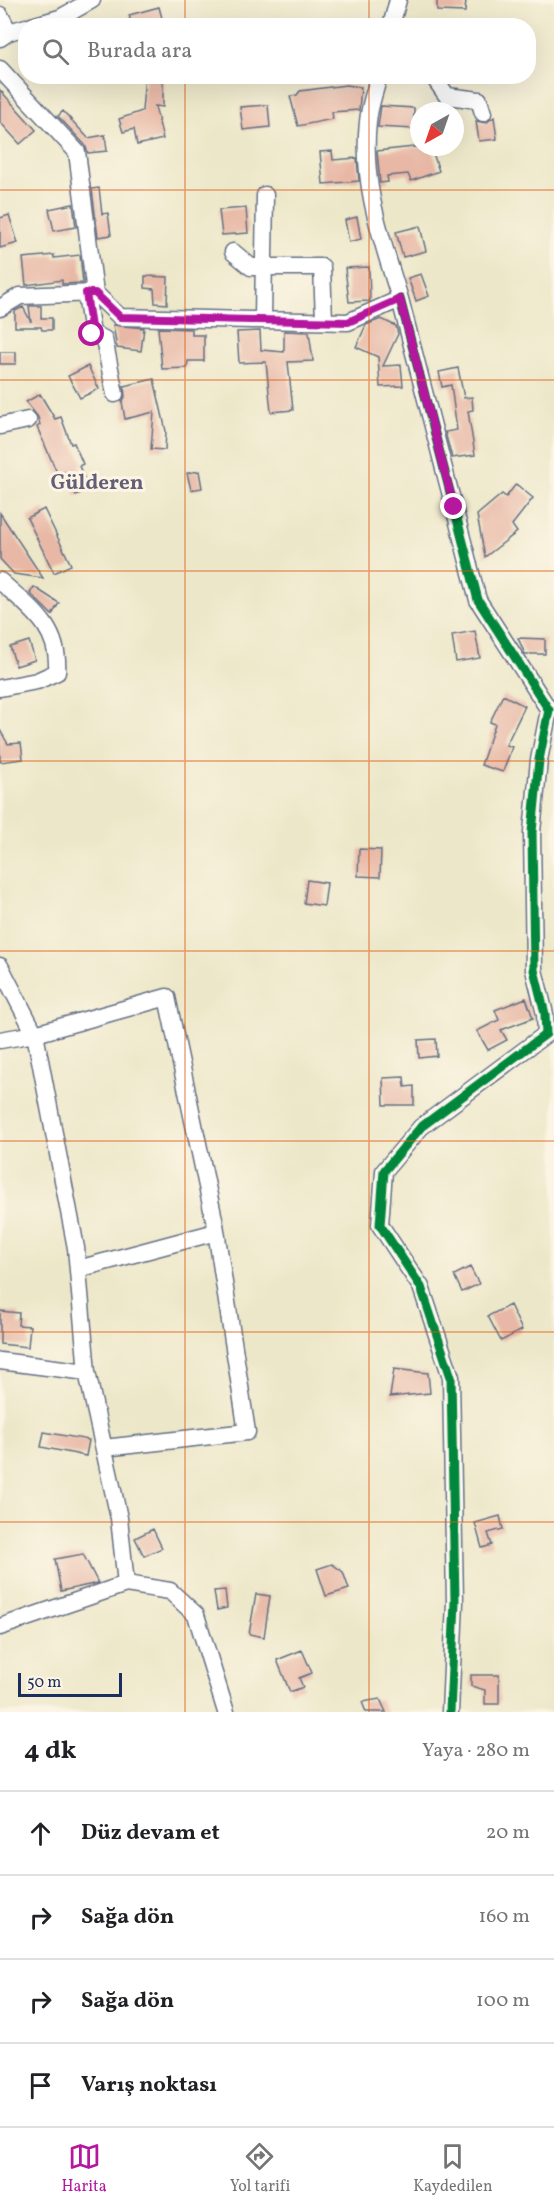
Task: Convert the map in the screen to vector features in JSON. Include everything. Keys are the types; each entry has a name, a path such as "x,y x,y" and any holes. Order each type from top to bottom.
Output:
{"street":[{"path":"60,18 92,0"},
{"path":"393,18 398,0"},
{"path":"0,15 12,32"},
{"path":"0,69 76,153 91,293 92,334 104,339 115,394"},
{"path":"377,84 368,119 365,156 368,190 400,299 478,600 551,711 539,760 532,832 534,970 545,1014 546,1034 421,1127 384,1171 380,1225 421,1287 451,1377 455,1602 450,1712"},
{"path":"439,84 447,96 479,100 483,113"},
{"path":"263,319 265,195"},
{"path":"233,252 251,267 322,267 324,320"},
{"path":"0,308 20,296 91,293 120,317 348,322 400,299"},
{"path":"0,426 28,420"},
{"path":"0,581 39,617 52,634 58,657 57,672 37,681 0,688"},
{"path":"0,966 35,1034 78,1269 87,1372 119,1518 126,1584"},
{"path":"0,1040 35,1034 167,997 216,1232 247,1432 104,1448"},
{"path":"78,1269 216,1232"},
{"path":"0,1361 87,1372"},
{"path":"0,1627 126,1584 170,1591 196,1615 226,1712"}],"building":[{"path":"437,0 466,0 465,12 437,11"},
{"path":"159,7 162,18 130,18 129,15"},
{"path":"144,84 163,84 163,107 155,106 163,139 137,145 134,129 123,132 119,119 142,111"},
{"path":"346,85 361,87 359,110 332,112 333,119 298,126 290,96 297,95 300,91"},
{"path":"0,90 36,130 20,144 0,122"},
{"path":"268,105 270,127 243,130 240,107"},
{"path":"381,106 410,108 410,129 378,127"},
{"path":"63,111 88,138 105,135 107,151 88,153 85,145 58,116"},
{"path":"494,117 497,139 479,141 476,121 486,123"},
{"path":"410,147 410,156 434,156 439,171 411,181 408,174 387,176 388,182 380,183 377,151"},
{"path":"332,151 333,160 357,158 359,181 323,184 320,152"},
{"path":"99,188 102,214 108,213 111,235 98,237 92,189"},
{"path":"73,204 76,227 54,231 49,209"},
{"path":"246,208 248,233 222,235 219,210"},
{"path":"9,215 18,243 0,248 0,218"},
{"path":"357,217 361,239 349,242 345,220"},
{"path":"420,226 426,251 403,257 396,232"},
{"path":"54,255 54,258 80,255 83,283 62,284 62,280 26,285 23,258"},
{"path":"369,267 370,301 349,302 345,268"},
{"path":"421,274 429,296 416,301 408,278"},
{"path":"145,276 168,277 167,304 155,303 154,289 145,288"},
{"path":"29,306 41,306 41,318 52,318 52,330 42,330 41,327 15,327 15,311 23,307 31,322"},
{"path":"381,319 396,326 398,334 383,366 401,365 403,386 380,387 378,357 356,347 366,325"},
{"path":"113,325 144,328 141,351 117,348"},
{"path":"158,328 192,329 192,335 204,335 204,361 188,361 187,368 162,369"},
{"path":"260,331 261,350 284,352 284,331 309,332 313,361 288,362 293,410 271,412 266,362 239,363 237,332"},
{"path":"0,352 16,352 16,364 0,364"},
{"path":"88,366 99,389 80,398 68,376"},
{"path":"458,368 464,398 472,397 473,410 468,411 475,455 452,458 445,432 457,430 451,385 442,387 439,372"},
{"path":"154,379 166,431 165,450 151,449 154,412 125,419 122,402 125,397 124,386"},
{"path":"40,394 55,419 61,417 71,444 74,443 83,464 79,466 89,489 76,495 65,472 58,475 37,427 40,425 38,417 26,402"},
{"path":"199,471 202,488 191,490 187,473"},
{"path":"516,484 533,498 512,525 517,532 485,557 477,515 502,494 506,497"},
{"path":"44,509 71,565 54,573 27,518"},
{"path":"0,513 43,578 14,574 0,559"},
{"path":"34,587 59,603 52,615 30,593"},
{"path":"475,631 480,658 456,662 452,635"},
{"path":"518,638 545,639 545,654 525,654"},
{"path":"29,641 35,660 16,666 10,647"},
{"path":"503,695 525,706 506,745 512,747 503,772 481,765 495,724 490,722"},
{"path":"0,730 8,744 21,743 23,759 0,762"},
{"path":"359,849 381,850 380,877 358,876"},
{"path":"307,880 327,883 324,906 304,903"},
{"path":"526,998 533,1018 501,1030 507,1040 488,1050 477,1031 499,1020 495,1010"},
{"path":"436,1039 437,1056 419,1058 418,1040"},
{"path":"404,1077 405,1087 414,1086 414,1105 384,1105 383,1078"},
{"path":"470,1267 479,1284 462,1292 454,1275"},
{"path":"510,1305 522,1330 501,1341 488,1316"},
{"path":"0,1311 19,1313 18,1325 30,1326 28,1347 0,1344"},
{"path":"394,1369 428,1373 430,1393 390,1397"},
{"path":"44,1432 89,1440 86,1456 41,1447"},
{"path":"500,1516 503,1529 488,1533 492,1545 482,1548 475,1523"},
{"path":"153,1529 162,1548 144,1556 135,1538"},
{"path":"83,1554 98,1583 61,1591 55,1559"},
{"path":"332,1564 343,1572 349,1589 326,1596 317,1569"},
{"path":"225,1590 227,1608 217,1610 214,1591"},
{"path":"256,1594 270,1596 264,1637 249,1634"},
{"path":"302,1650 312,1673 299,1678 303,1687 290,1692 277,1660"},
{"path":"471,1675 499,1675 499,1704 485,1704 485,1690 471,1686"},
{"path":"380,1699 386,1712 366,1712 362,1702"}],"cycle path":[{"path":"400,299 478,600 549,710 539,760 532,832 534,970 545,1014 546,1034 421,1127 384,1171 380,1225 421,1287 451,1377 455,1602 450,1712"}],"district":[{"name":"Gülderen","path":"97,482"}],"route":[{"path":"92,334 86,293 95,293 120,317 348,322 400,299 454,507"}]}
